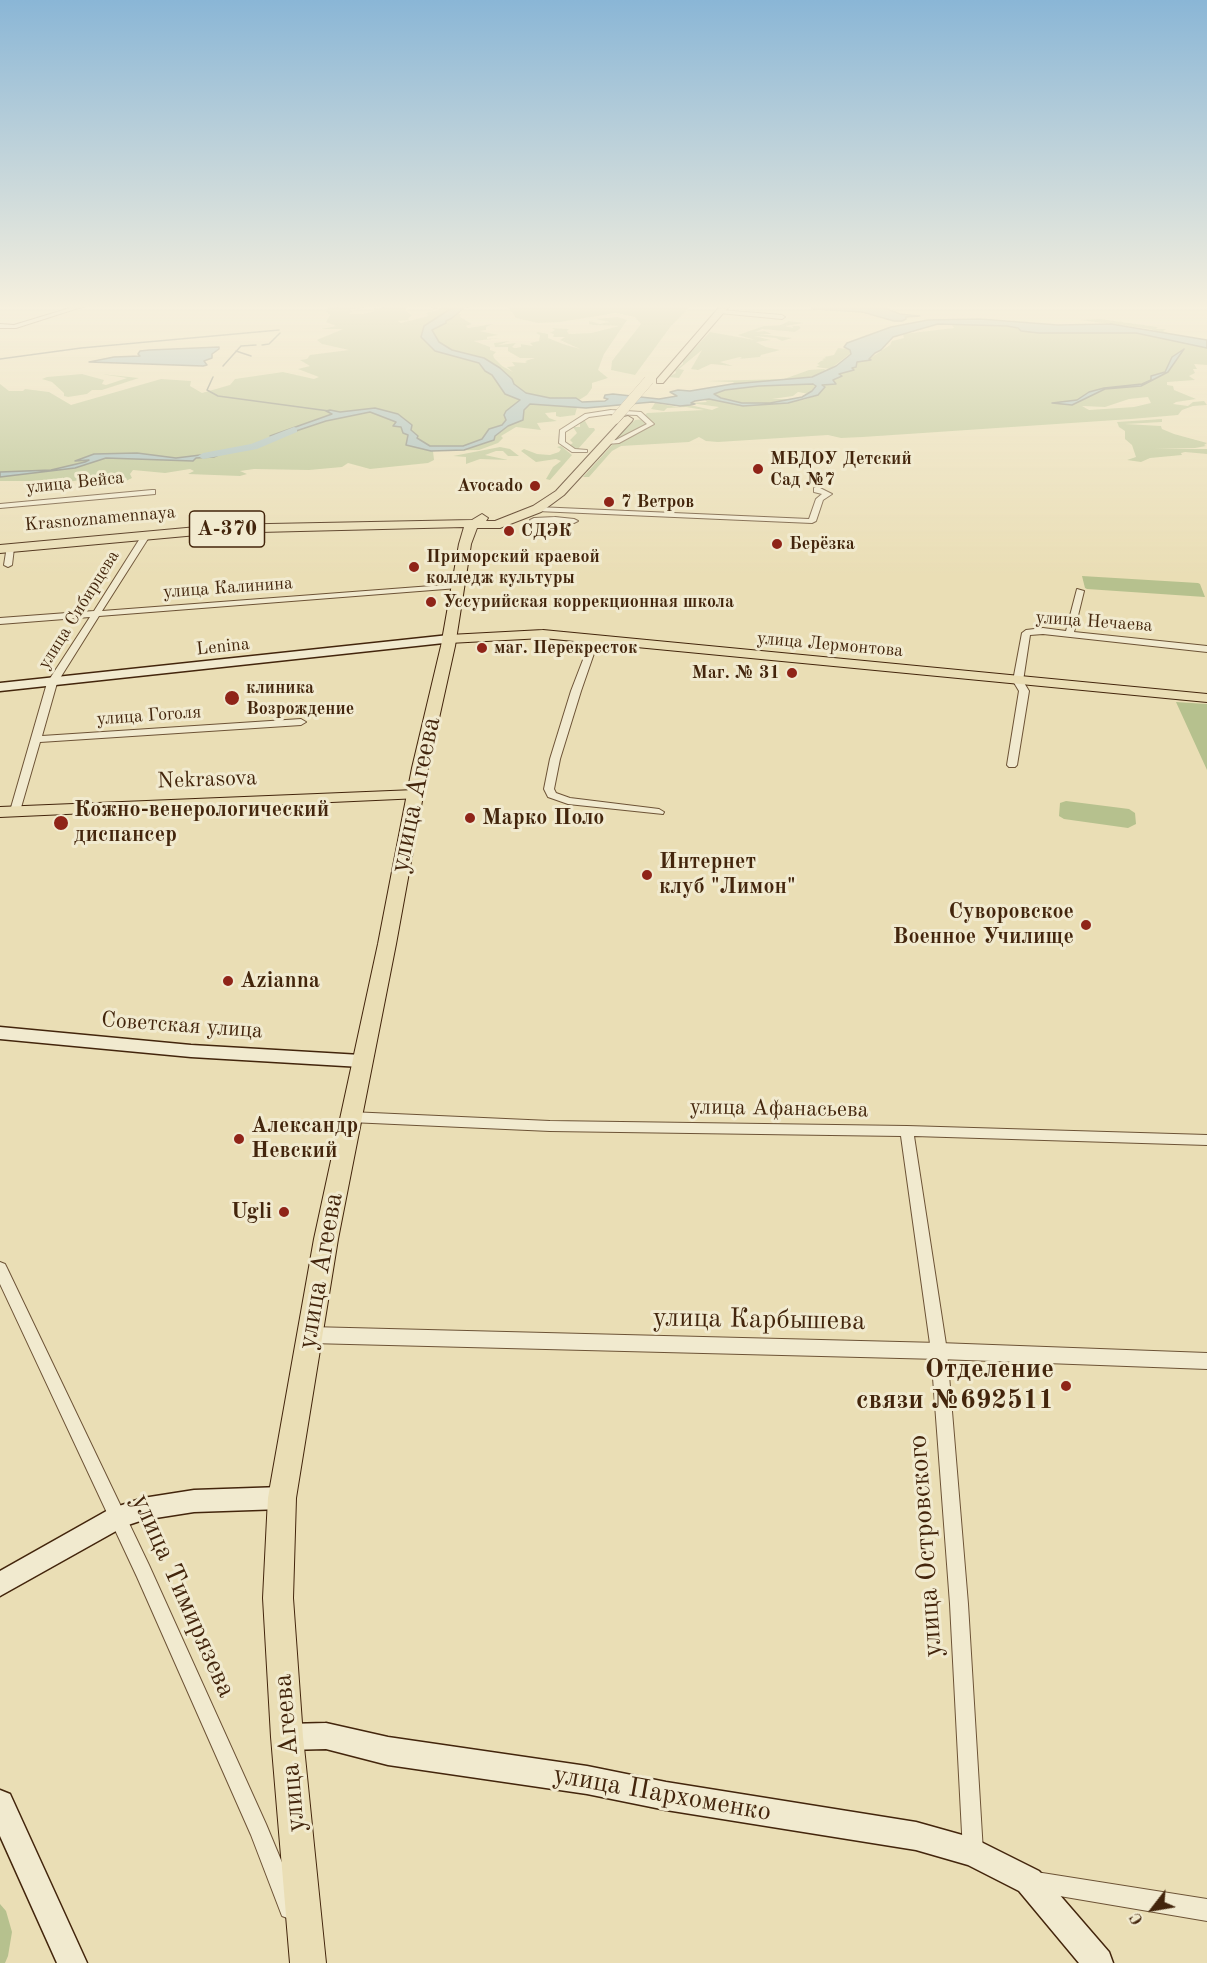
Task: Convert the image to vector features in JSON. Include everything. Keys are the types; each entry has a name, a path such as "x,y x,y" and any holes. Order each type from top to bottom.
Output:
{"highway":[{"name":"А-370","path":"148,533 490,521 536,514 560,493 605,437 615,418 639,396"},
{"name":"А-370","path":"465,553 490,521 539,499 585,451 605,437 616,433 644,396"},
{"name":"улица Агеева","path":"307,1957 287,1737 278,1598 282,1498 350,1117 470,528 490,521"},
{"name":"Krasnoznamennaya","path":"3,548 148,533"}],"main road":[{"name":"улица Лермонтова","path":"449,639 526,633 1207,698"},
{"name":"Lenina","path":"0,687 449,639"},
{"name":"Nekrasova","path":"8,811 415,795"},
{"name":"Советская улица","path":"0,1033 191,1051 361,1061"},
{"path":"0,1584 118,1517 143,1509 194,1501 282,1498"},
{"name":"улица Пархоменко","path":"287,1737 326,1736 388,1751 587,1780 666,1796 916,1836 973,1852 1029,1881"},
{"path":"0,1804 72,1963"},
{"path":"1029,1881 1098,1963"}],"street":[{"path":"585,451 574,451 562,443 562,431 587,415 611,412 639,413 651,424 617,442 605,437"},
{"path":"536,514 583,511 812,522 820,499 828,494 817,490"},
{"name":"улица Вейса","path":"0,506 152,492"},
{"path":"536,514 574,521"},
{"name":"улица Сибирцева","path":"8,811 36,739 52,683 148,533"},
{"path":"3,548 8,565"},
{"name":"улица Калинина","path":"0,621 458,586"},
{"path":"1069,634 1080,591"},
{"name":"улица Нечаева","path":"1018,681 1026,633 1034,631 1207,649"},
{"path":"595,639 559,748 549,789 552,795 568,801 659,812"},
{"path":"1012,765 1024,691 1018,681"},
{"name":"улица Гоголя","path":"36,739 301,722"},
{"name":"улица Афанасьева","path":"350,1117 562,1126 907,1131 1207,1140"},
{"name":"улица Островского","path":"907,1131 939,1351 959,1605 973,1852"},
{"name":"улица Тимирязева","path":"0,1268 118,1517 259,1831 307,1957"},
{"name":"улица Карбышева","path":"310,1335 561,1344 939,1351 1207,1361"},
{"path":"1029,1881 1207,1910"}],"green space":[{"path":"0,396 55,396 71,405 104,396 586,396 579,400 575,415 560,417 556,416 556,412 545,413 549,418 557,421 537,423 541,430 516,427 501,436 503,438 498,443 479,450 433,451 434,460 428,463 370,469 348,463 342,467 309,470 254,469 240,471 247,474 240,476 188,474 194,471 190,469 165,473 133,470 130,474 132,478 126,481 111,480 107,483 94,484 88,483 87,479 48,485 39,481 0,481"},
{"path":"716,396 793,396 772,399 794,399 770,403 742,403"},
{"path":"816,396 1188,396 1196,399 1173,404 1188,406 1193,402 1204,401 1207,405 1193,406 1182,410 1178,415 1131,419 841,438 828,435 718,442 706,441 699,437 689,442 621,446 612,451 589,477 583,477 613,444 619,441 618,435 635,420 646,419 644,416 647,413 704,410 686,407 667,408 664,411 651,409 655,403 677,407 690,405 712,410 719,407 690,403 707,402 705,400 709,399 743,406 803,400","holes":["1148,397 1151,403 1134,407 1089,410 1082,406 1105,407 1129,399"]},
{"path":"584,419 589,428 595,430 578,449 573,449 568,446 573,443 570,440 577,433 573,427 580,427"},
{"path":"1162,419 1162,422 1125,424 1161,426 1162,429 1174,434 1207,443 1204,445 1206,446 1195,448 1155,449 1207,449 1207,454 1185,452 1181,453 1182,455 1150,458 1141,462 1127,460 1136,457 1132,445 1125,439 1125,431 1119,427 1117,422"},
{"path":"561,446 572,455 550,480 546,479 553,467 561,461 556,459 536,462 521,451 524,449 537,454 550,455 559,452 561,449 557,447"},
{"path":"500,447 510,449 519,456 508,456 503,451 496,451 485,455 508,460 480,459 466,464 466,457 453,456"},
{"path":"1082,576 1198,583 1205,597 1087,589"},
{"path":"1176,702 1207,704 1207,770"},
{"path":"1066,801 1129,809 1135,813 1136,824 1128,828 1064,819 1059,816 1060,803"},
{"path":"0,1904 6,1911 12,1932 5,1963 0,1963"}],"water":[{"path":"509,396 576,398 582,402 605,401 608,399 604,398 605,396 659,399 676,396 717,396 742,403 770,403 804,396 816,396 788,403 743,406 709,399 680,406 652,402 586,408 530,404 524,410 523,420 508,426 495,436 494,440 464,450 431,451 406,445 408,435 403,433 401,427 393,426 396,422 370,412 326,421 278,437 270,436 332,414 326,411 340,412 375,408 398,414 412,425 411,430 418,436 417,438 430,446 463,446 482,439 489,429 502,425 506,420 504,415 506,411 520,400"},
{"path":"1084,396 1091,396 1072,405 1052,403 1077,400"},
{"path":"225,452 214,457 196,458 193,461 106,458 75,468 0,477 0,472 51,470 85,462 89,460 75,461 94,454 137,453 176,458"}],"waterway":[{"path":"217,396 329,411"},
{"path":"203,456 253,447 294,430"}],"place":[{"name":"МБДОУ Детский Сад №7","path":"758,469"},
{"name":"Avocado","path":"535,486"},
{"name":"7 Ветров","path":"609,502"},
{"name":"СДЭК","path":"509,531"},
{"name":"Берёзка","path":"777,544"},
{"name":"Приморский краевой колледж культуры","path":"414,567"},
{"name":"Уссурийская коррекционная школа","path":"431,602"},
{"name":"маг. Перекресток","path":"482,648"},
{"name":"Маг. № 31","path":"792,673"},
{"name":"клиника Возрождение","path":"232,698"},
{"name":"Марко Поло","path":"470,818"},
{"name":"Кожно-венерологический диспансер","path":"61,823"},
{"name":"Интернет клуб \"Лимон\"","path":"647,875"},
{"name":"Суворовское Военное Училище","path":"1086,925"},
{"name":"Azianna","path":"228,981"},
{"name":"Александр Невский","path":"239,1139"},
{"name":"Ugli","path":"284,1212"},
{"name":"Отделение связи №692511","path":"1066,1386"}]}
